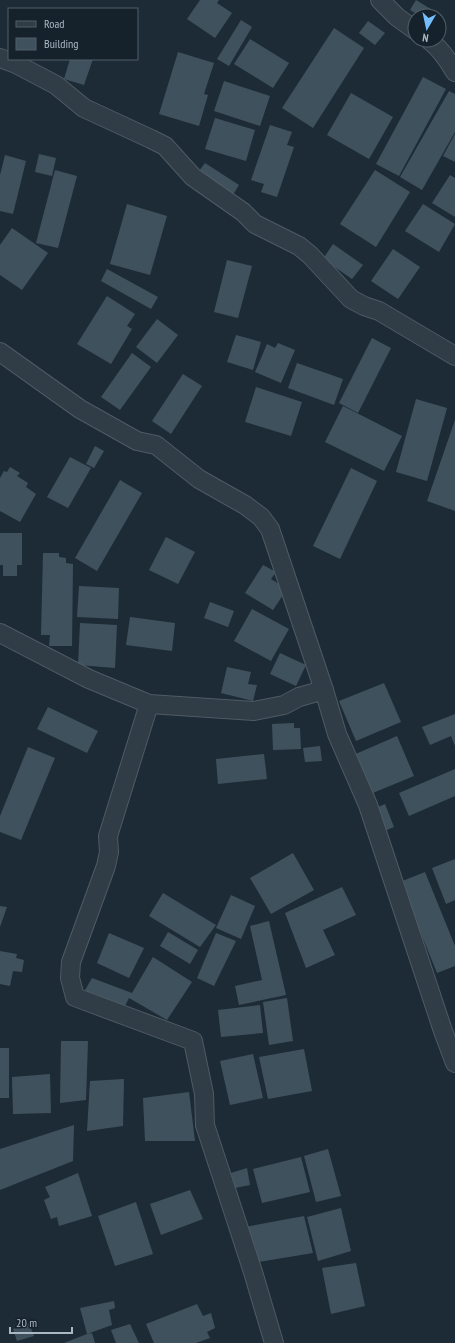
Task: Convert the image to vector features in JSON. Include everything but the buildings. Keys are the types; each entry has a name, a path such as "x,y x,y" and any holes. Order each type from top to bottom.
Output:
{"street":[{"path":"380,0 397,17 407,24"},
{"path":"437,48 455,72"},
{"path":"0,58 16,64 56,85 84,108 165,146 193,177 243,212 255,224 299,246 310,255 351,299 364,306 379,311 455,356"},
{"path":"0,352 80,409 137,441 156,445 199,478 261,518 270,529 324,690 336,734 368,805 455,1063"},
{"path":"0,633 89,679 149,704 254,711 284,705 299,697 324,690"},
{"path":"149,704 108,836 109,852 106,866 71,962 70,978 75,997 193,1041 204,1094 205,1124 253,1272 274,1343"}]}
